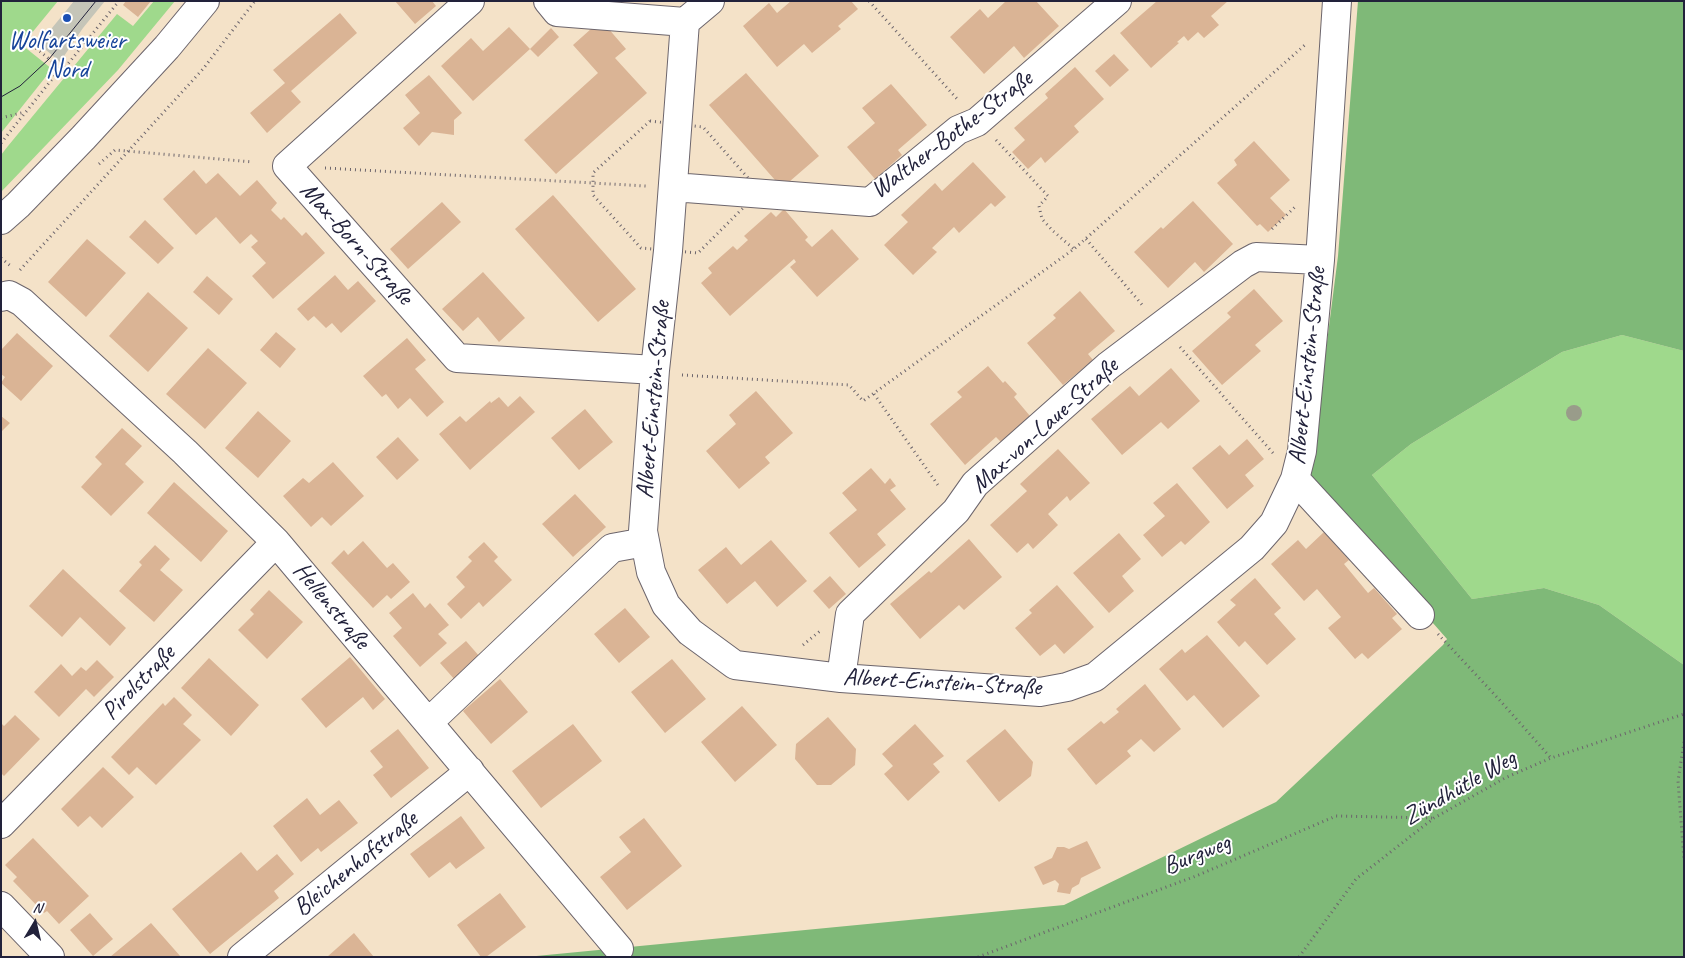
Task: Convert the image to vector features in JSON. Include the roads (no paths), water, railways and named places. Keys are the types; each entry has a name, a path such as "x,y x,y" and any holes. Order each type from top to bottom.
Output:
{"street":[{"path":"1,220 83,138 205,1"},
{"name":"Max-Born-Straße","path":"470,1 287,166 457,358 654,370"},
{"path":"548,1 557,12 685,22 710,1"},
{"name":"Walther-Bothe-Straße","path":"673,187 870,202 958,130 977,122 1117,1"},
{"name":"Albert-Einstein-Straße","path":"685,22 668,251 654,370 643,531 651,572 666,605 690,632 735,665 841,678 1040,692 1067,687 1095,677 1252,548 1274,523 1295,479 1302,451 1320,260 1337,10"},
{"name":"Max-von-Laue-Straße","path":"841,678 850,614 956,511 975,484 1108,366 1243,264 1256,257 1320,260"},
{"name":"Hellenstraße","path":"11,283 22,302 178,445 276,542 619,949"},
{"path":"1295,479 1420,615"},
{"name":"Pirolstraße","path":"1,824 276,542"},
{"path":"429,722 612,548 645,542"},
{"name":"Bleichenhofstraße","path":"242,957 470,771"},
{"path":"1,906 50,957"}],"tram line":[{"path":"1,97 20,86 49,59 96,1"}],"place":[{"name":"Wolfartsweier Nord","path":"67,18"}]}
